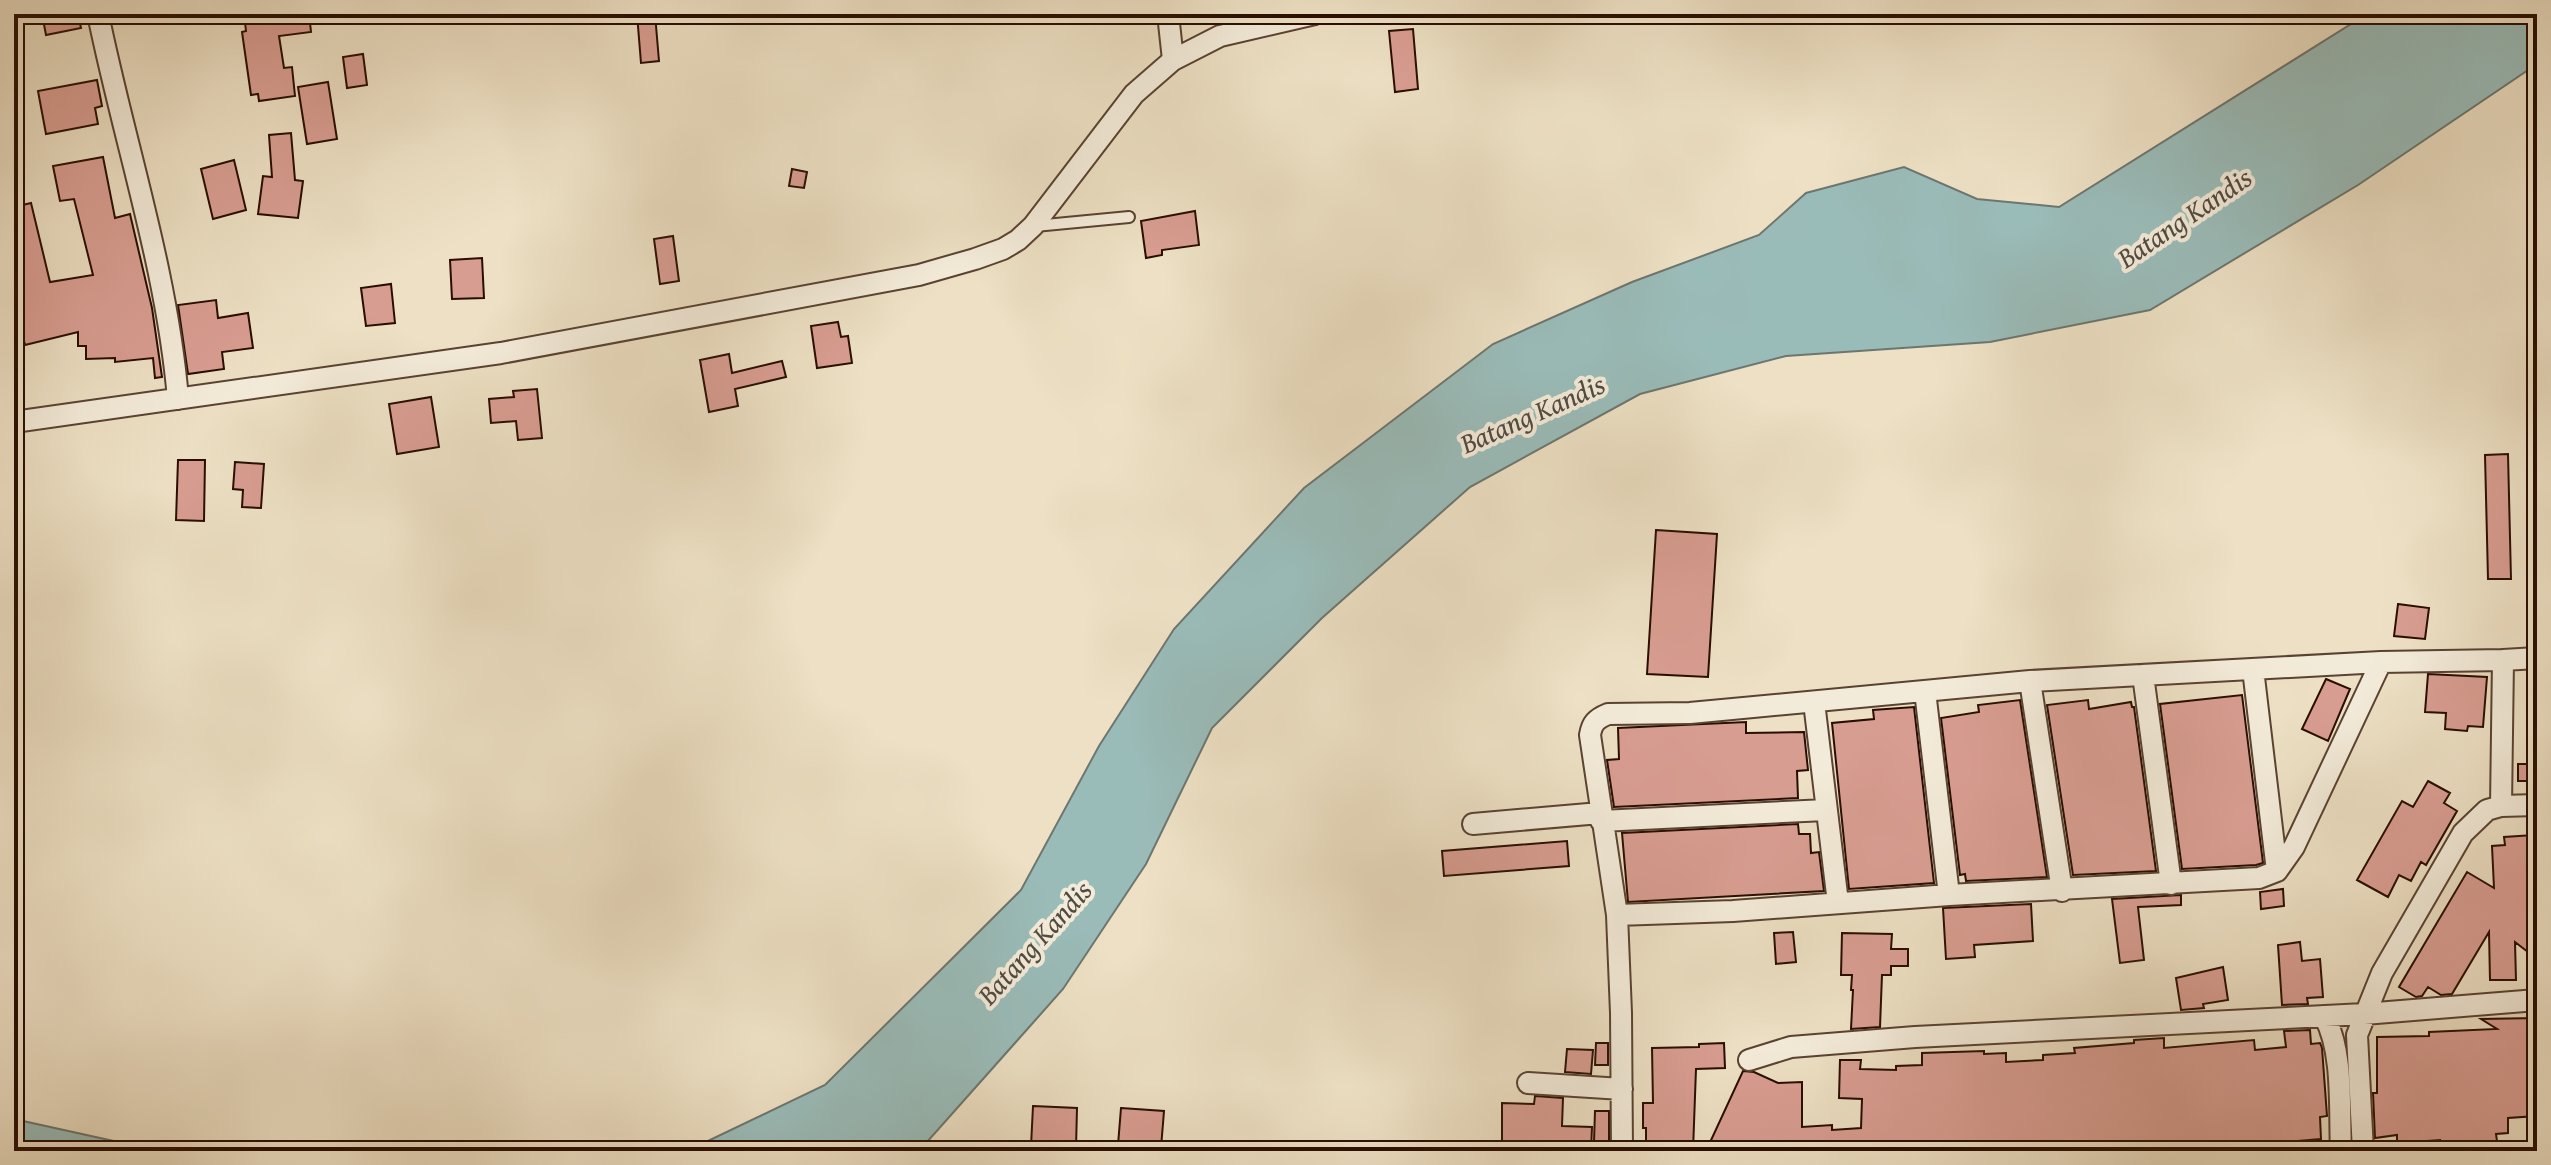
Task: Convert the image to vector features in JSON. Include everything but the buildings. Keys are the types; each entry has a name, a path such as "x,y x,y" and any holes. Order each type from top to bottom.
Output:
{"street":[{"path":"98,14 169,322 178,399"},
{"path":"1168,14 1173,60"},
{"path":"14,422 501,353 919,275 1003,249 1033,226 1134,94 1173,60 1220,36 1315,14"},
{"path":"1622,1151 1617,915 1590,735 1592,724 1598,718 1608,714 1690,713 2030,681 2381,662 2537,658"},
{"path":"2501,806 2503,660"},
{"path":"1617,915 1733,911 1949,895 2259,878 2277,871 2294,847 2381,662"},
{"path":"2253,669 2277,871"},
{"path":"2143,675 2171,884"},
{"path":"2030,681 2062,891"},
{"path":"1925,691 1949,895"},
{"path":"1814,702 1838,903"},
{"path":"2363,1151 2357,1035 2397,943 2463,833 2487,810 2501,806 2537,805"},
{"path":"1473,824 1826,810"},
{"path":"1749,1060 1791,1047 1915,1037 2364,1014 2537,1000"},
{"path":"2324,1016 2336,1052 2341,1151"},
{"path":"1528,1083 1622,1089"}],"lane":[{"path":"1033,226 1129,217"}],"water":[{"name":"Batang Kandis","path":"2367,14 2537,14 2537,64 2358,185 2150,310 1990,342 1786,356 1640,394 1470,487 1322,618 1212,728 1146,864 1063,989 919,1151 687,1151 825,1085 1021,890 1099,746 1174,629 1304,488 1493,344 1632,282 1759,235 1806,193 1904,167 1977,199 2059,207"},
{"path":"14,1119 159,1151 14,1151"}]}
